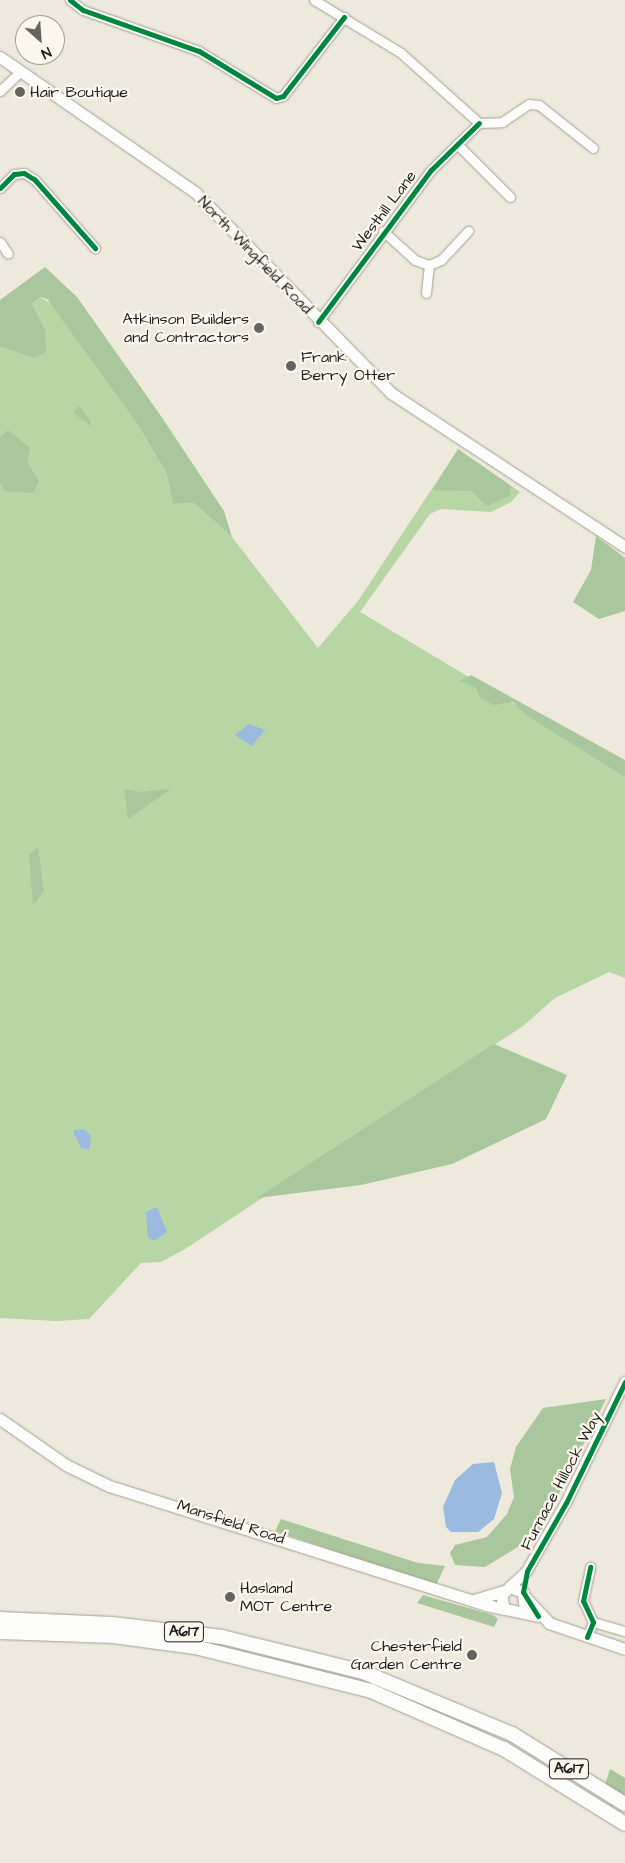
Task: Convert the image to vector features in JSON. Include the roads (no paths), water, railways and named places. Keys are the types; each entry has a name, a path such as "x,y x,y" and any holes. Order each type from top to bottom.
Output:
{"highway":[{"name":"A617","path":"0,1619 112,1624 222,1637 363,1672 512,1734 625,1804"},
{"name":"A617","path":"0,1632 113,1636 194,1646 371,1691 504,1749 625,1824"}],"main road":[{"name":"North Wingfield Road","path":"0,57 20,72 122,137 195,192 274,269 318,322 391,393 625,547"},
{"name":"Mansfield Road","path":"0,1419 66,1465 109,1486 474,1600 538,1616 587,1637 625,1649"},
{"path":"474,1600 506,1589 524,1594 538,1616"},
{"path":"506,1589 500,1600 510,1610 523,1606 524,1594"}],"street":[{"path":"70,0 83,10 199,51 276,98 283,96 344,18"},
{"path":"314,0 401,53 479,123 502,122 529,104 538,105 593,148"},
{"path":"0,91 20,72"},
{"name":"Westhill Lane","path":"318,322 383,232 457,144 479,123"},
{"path":"457,144 510,197"},
{"path":"0,188 14,174 24,173 35,180 95,248"},
{"path":"383,232 415,260 430,265 441,260 468,231"},
{"path":"0,242 8,254"},
{"path":"426,293 430,265"},
{"name":"Furnace Hillock Way","path":"506,1589 527,1571 566,1503 625,1382"},
{"path":"587,1637 593,1622 583,1601 590,1567"},
{"name":"Furnace Hillock Way","path":"524,1594 527,1571"},
{"path":"593,1622 625,1631"}],"water":[{"path":"249,724 265,730 252,746 235,735"},
{"path":"84,1129 91,1136 89,1150 81,1148 74,1134 74,1130"},
{"path":"157,1207 167,1232 154,1241 148,1237 146,1212"},
{"path":"494,1462 502,1493 494,1519 478,1532 451,1532 446,1527 443,1507 455,1480 473,1464"}],"place":[{"name":"Hair Boutique","path":"20,92"},
{"name":"Atkinson Builders and Contractors","path":"259,328"},
{"name":"Frank Berry Otter","path":"291,366"},
{"name":"Hasland MOT Centre","path":"230,1597"},
{"name":"Chesterfield Garden Centre","path":"472,1655"}]}
